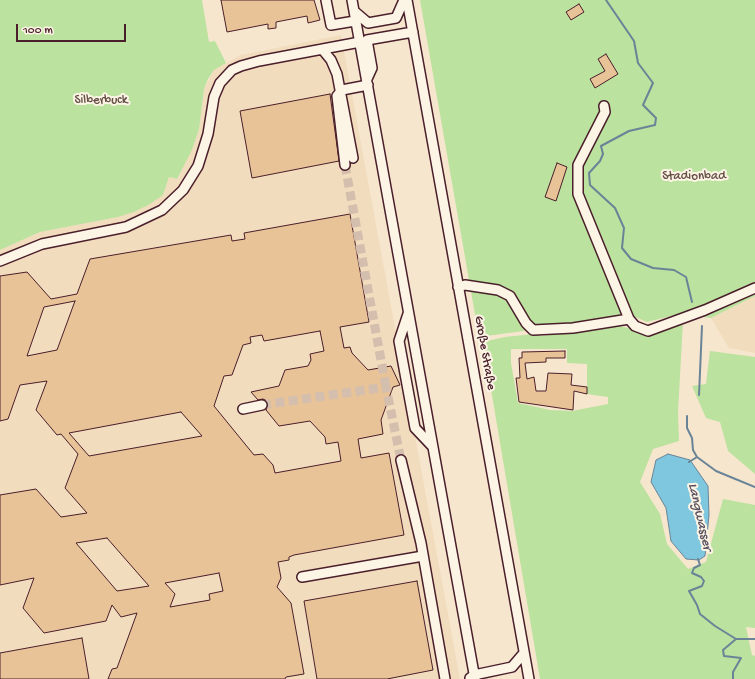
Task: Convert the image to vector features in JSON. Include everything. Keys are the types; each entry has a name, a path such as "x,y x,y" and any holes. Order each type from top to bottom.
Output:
{"lane":[{"path":"326,0 331,25 355,21"},
{"path":"352,0 473,678 512,668 524,653"},
{"name":"Große Straße","path":"354,11 368,23 396,18 405,0"},
{"name":"Große Straße","path":"405,0 413,32 529,679"},
{"path":"368,83 372,68 367,40 413,32"},
{"path":"0,262 42,244 126,227 162,210 183,190 198,166 208,134 214,97 220,82 232,70 249,63 360,42"},
{"path":"322,49 335,68 343,100 353,158"},
{"path":"345,165 336,102 337,96 340,91 368,83"},
{"path":"604,106 605,112 578,165 578,194 630,319 635,326 648,331 755,288"},
{"path":"458,287 465,285 498,290 510,296 526,323 533,330 573,328 630,319"},
{"path":"409,313 399,341 403,365 415,428 433,448"},
{"path":"243,409 262,406"},
{"path":"401,460 423,556 445,679"},
{"path":"302,577 423,556"}],"shaded area":[{"path":"341,35 460,679 0,679 0,250 40,232 118,217 134,212 163,195 169,177 177,179 192,150 199,129 204,89 214,70 241,55"},
{"path":"755,296 755,353 729,348 711,318"}],"green space":[{"name":"Silberbuck","path":"0,0 202,0 209,42 215,41 226,63 214,70 208,79 204,89 199,129 192,150 177,179 169,177 163,195 134,212 118,217 40,232 0,250"},
{"name":"Stadionbad","path":"420,0 755,0 755,296 711,318 679,314 647,322 633,316 479,337"},
{"path":"683,321 678,412 679,441 653,449 640,482 660,514 667,544 688,569 706,562 723,499 755,505 755,628 746,627 752,655 755,656 755,679 540,679 483,342 505,337 534,334 542,336 608,326 620,326 648,333","holes":["511,349 567,349 567,363 587,364 587,394 608,397 608,404 572,411 550,410 518,403 511,363"]},
{"path":"710,351 755,357 755,474 728,451 720,422 706,418 692,386 706,384"}],"water":[{"path":"668,454 690,460 708,486 709,515 705,556 699,560 686,559 671,541 666,508 651,482 656,460"}],"building":[{"path":"221,0 314,0 320,20 308,23 307,16 276,22 276,28 268,29 268,24 227,32"},
{"path":"579,4 584,12 571,20 566,12"},
{"path":"606,54 618,74 595,88 590,79 605,71 598,59"},
{"path":"330,94 339,161 252,178 240,111"},
{"path":"557,163 567,167 556,201 545,197"},
{"path":"350,214 369,322 340,327 344,348 350,347 352,353 368,370 391,366 400,385 393,387 381,420 383,434 358,439 361,458 389,453 404,535 294,555 289,557 289,560 278,562 281,578 277,587 291,603 304,674 286,677 285,679 108,679 112,669 117,668 137,613 121,617 112,605 106,621 44,633 23,608 34,578 0,585 0,495 36,489 61,517 87,513 65,488 78,454 61,434 57,435 36,410 47,381 20,385 8,419 0,421 0,276 27,272 51,299 77,294 90,259 231,235 232,241 245,239 244,233","holes":["75,301 57,350 27,356 44,307","320,331 324,351 310,354 311,360 308,366 285,370 279,386 251,392 258,400 263,399 267,401 268,406 266,410 279,426 310,421 325,437 326,444 338,442 341,461 275,473 273,465 263,454 254,455 214,406 224,376 232,375 243,345 251,343 250,337 262,335 264,341","181,412 202,436 89,456 69,433","107,538 149,586 117,591 76,543","219,573 223,591 209,594 210,600 170,607 175,594 165,583"]},
{"path":"565,351 565,358 546,358 546,362 525,363 527,379 534,377 536,391 546,391 548,373 572,374 571,385 587,387 587,394 574,391 573,410 519,402 516,378 520,378 519,358 522,358 522,352"},
{"path":"417,581 433,670 387,679 317,679 304,601"},
{"path":"82,638 89,679 0,679 0,653"}],"waterway":[{"name":"Langwasser","path":"606,0 634,41 638,63 653,83 643,105 656,118 655,125 629,131 601,146 603,154 600,161 589,173 590,185 615,208 624,228 622,248 631,259 653,268 674,270 686,277 692,302"},
{"path":"699,395 702,326"},
{"name":"Langwasser","path":"687,416 687,428 692,438 693,450 697,457 689,462"},
{"path":"697,457 716,471 755,487"},
{"name":"Langwasser","path":"698,559 700,565 694,568 692,573 701,577 704,581 702,586 689,591 700,614 715,626 736,639 755,639"},
{"name":"Langwasser","path":"733,679 733,672 741,658 724,656 723,650 736,639"}],"tunnel":[{"path":"345,165 386,387"},
{"path":"262,405 386,387 401,460"}]}
